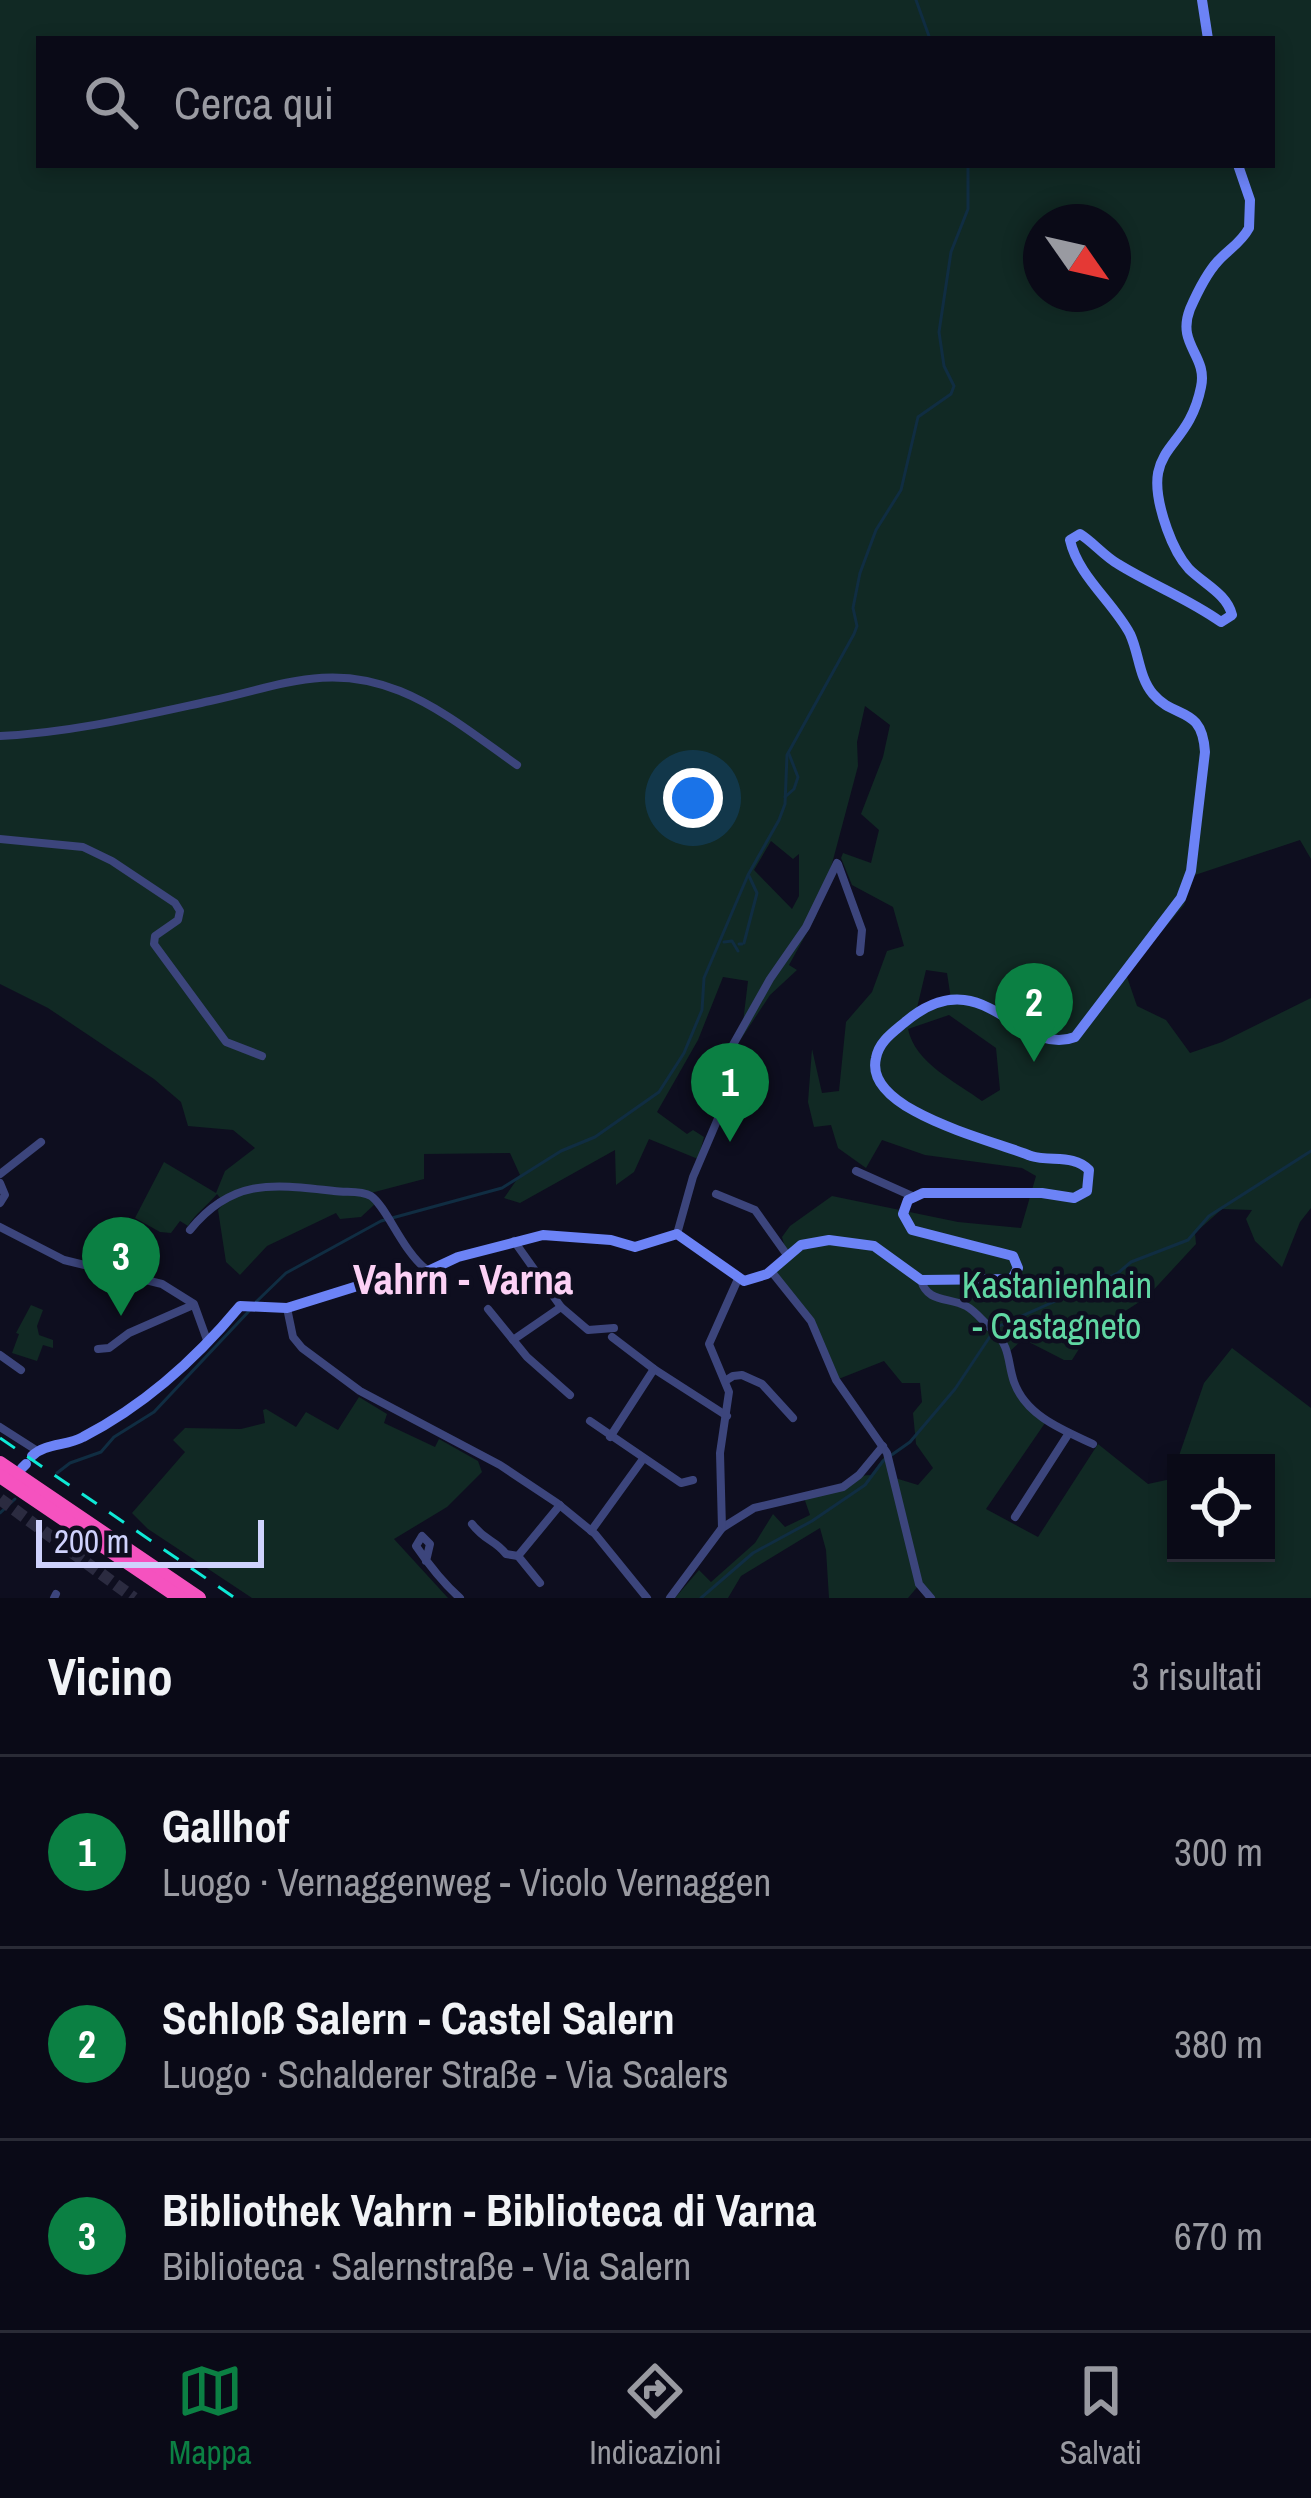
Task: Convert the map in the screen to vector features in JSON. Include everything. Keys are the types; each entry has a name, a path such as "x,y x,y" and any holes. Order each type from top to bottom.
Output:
{"highway":[{"path":"0,1463 200,1598"},
{"path":"0,1476 180,1598"}],"street":[{"path":"1202,0 1208,36"},
{"path":"856,1172 913,1196 1042,1193 1074,1198 1087,1191 1091,1176 1082,1163 1043,1160 897,1102 878,1082 876,1056 889,1036 915,1013 951,999 987,1005 1053,1040 1069,1039 1079,1033 1181,898 1191,871 1204,741 1198,724 1153,695 1130,634 1100,594 1070,540 1085,536 1111,560 1197,603 1221,622 1232,615 1227,601 1187,567 1170,539 1154,478 1193,415 1202,383 1202,369 1185,337 1189,313 1214,265 1249,228 1250,200 1239,168"},
{"path":"0,736 43,734 304,677 352,677 396,689 446,716 517,766"},
{"path":"0,839 83,847 175,903 178,920 155,936 154,944 226,1042 262,1056"},
{"path":"676,1234 693,1177 728,1095 725,1058 806,927 837,863 862,930 860,952"},
{"path":"0,1203 4,1192 0,1178 41,1142"},
{"path":"190,1230 225,1198 252,1187 362,1193 374,1198 414,1260 427,1270"},
{"path":"716,1194 755,1210 787,1255"},
{"path":"913,1196 903,1210 912,1230 982,1251 1006,1252 1018,1268 1006,1281 921,1280"},
{"path":"0,1227 64,1260 149,1278 194,1304 207,1340"},
{"path":"0,1426 29,1460 82,1438 154,1394 240,1306 286,1308 364,1284 410,1281 427,1270 514,1241 554,1234 635,1246 676,1234"},
{"path":"676,1234 738,1279 754,1280 787,1255 818,1240 864,1243 883,1251 921,1280 924,1290 965,1305 1006,1346 1024,1400 1048,1422 1093,1444"},
{"path":"514,1241 561,1307 588,1330 613,1333 654,1370 727,1416"},
{"path":"771,1271 812,1321 836,1380 886,1453 919,1584 931,1598"},
{"path":"722,1528 725,1381 709,1345 738,1279"},
{"path":"98,1349 109,1348 129,1333 194,1304"},
{"path":"513,1340 561,1307"},
{"path":"286,1308 296,1343 328,1370 384,1406 500,1465 560,1505 591,1531 647,1598"},
{"path":"488,1309 570,1395"},
{"path":"0,1355 20,1370"},
{"path":"610,1437 654,1370"},
{"path":"725,1381 733,1376 752,1378 793,1418"},
{"path":"590,1421 681,1483 693,1480"},
{"path":"1015,1517 1069,1432"},
{"path":"670,1598 722,1528 754,1508 843,1487 886,1453"},
{"path":"591,1531 643,1459"},
{"path":"518,1556 560,1505"},
{"path":"472,1525 484,1540 518,1556 540,1583"},
{"path":"426,1561 460,1598"}],"green space":[{"name":"Kastanienhain - Castagneto","path":"0,0 1311,0 1311,859 1300,840 1195,875 1184,905 1126,974 1137,1006 1166,1020 1190,1053 1311,998 1311,1208 1300,1222 1282,1267 1255,1241 1246,1219 1252,1210 1222,1209 1195,1233 1196,1244 1147,1297 1116,1317 1103,1342 1089,1333 1072,1360 1064,1360 1023,1339 1008,1353 1010,1377 1045,1423 986,1509 1038,1537 1098,1444 1148,1484 1167,1480 1167,1562 1275,1562 1275,1454 1179,1454 1204,1383 1232,1348 1311,1408 1311,1598 931,1598 919,1585 908,1598 829,1598 820,1528 741,1576 728,1598 675,1598 699,1570 711,1582 755,1543 773,1514 785,1527 810,1515 803,1495 871,1475 887,1453 895,1478 918,1485 933,1468 916,1444 913,1413 922,1402 920,1383 902,1383 884,1361 836,1380 811,1321 771,1271 787,1255 782,1237 790,1226 832,1196 958,1222 1021,1228 1036,1176 1022,1168 925,1155 882,1140 866,1168 838,1148 831,1125 814,1127 808,1102 812,1049 822,1093 839,1091 846,1022 872,992 887,951 904,946 893,907 852,885 841,858 843,853 871,863 879,830 861,814 890,725 865,706 857,742 858,766 833,860 816,916 789,965 797,970 770,995 741,1039 748,981 723,977 698,1040 657,1112 687,1134 693,1130 704,1137 698,1159 649,1139 634,1172 616,1185 615,1150 520,1203 504,1198 520,1175 510,1153 424,1154 424,1179 367,1194 375,1204 361,1217 340,1219 336,1213 267,1246 240,1275 226,1262 218,1210 224,1203 217,1194 188,1226 180,1221 171,1233 135,1218 164,1162 216,1193 225,1171 255,1148 233,1130 188,1126 181,1102 48,1008 0,984","holes":["771,841 793,859 799,854 799,896 792,909 754,870","926,970 947,973 951,999 916,1012","949,1015 996,1048 1000,1090 982,1101 938,1071 912,1041 908,1029"]},
{"path":"31,1305 43,1310 39,1335 53,1340 53,1348 43,1345 37,1361 12,1353 16,1333"},
{"path":"359,1397 387,1414 384,1423 435,1447 439,1439 478,1461 482,1472 447,1507 394,1539 448,1598 252,1598 148,1529 132,1513 185,1452 173,1440 185,1428 241,1429 265,1423 266,1409 296,1427 306,1412 338,1430"}],"waterway":[{"path":"916,0 929,36"},
{"path":"256,1302 286,1273 381,1221 502,1188 561,1151 595,1137 659,1092 684,1053 702,1010 704,978 785,804 787,755 857,626 853,608 860,573 876,530 901,490 918,417 951,394 954,386 944,366 939,332 951,252 968,209 968,168"},
{"path":"785,797 798,777 789,754"},
{"path":"744,943 757,893 749,876"},
{"path":"724,942 732,941 738,951"},
{"path":"997,1327 1118,1273 1131,1262 1188,1240 1209,1216 1311,1151"},
{"path":"57,1473 101,1452 114,1437 154,1412 250,1310"},
{"path":"701,1598 753,1553 865,1485 955,1389 991,1335"},
{"path":"0,1513 15,1499"}],"tunnel":[{"path":"0,1499 134,1598"}],"railway":[{"path":"0,1438 235,1598"}],"place":[{"name":"Schloß Salern - Castel Salern","path":"1034,1062"},
{"name":"Gallhof","path":"730,1142"},
{"name":"Bibliothek Vahrn - Biblioteca di Varna","path":"121,1316"}],"district":[{"name":"Vahrn - Varna","path":"463,1279"}]}
